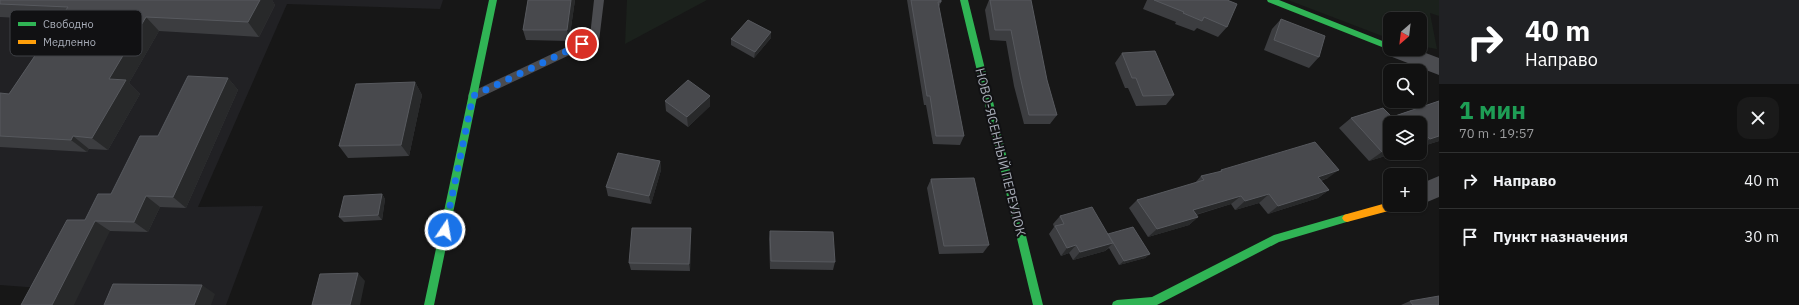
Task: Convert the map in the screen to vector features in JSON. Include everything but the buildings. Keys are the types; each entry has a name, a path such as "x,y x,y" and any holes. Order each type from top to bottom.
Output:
{"street":[{"path":"429,305 493,0"},
{"name":"НОВО-ЯСЕННЫЙ ПЕРЕУЛОК","path":"964,0 1038,305"},
{"path":"1271,0 1383,44"},
{"path":"1412,56 1439,67"},
{"path":"1427,191 1439,186"},
{"path":"1117,305 1153,302 1277,238 1383,209"}],"lane":[{"path":"473,96 595,38 599,0"}],"shaded area":[{"path":"0,0 443,0 440,9 287,4 198,207 263,206 226,305 31,305 40,288 0,285"},
{"path":"627,0 707,0 625,44"},
{"path":"1288,0 1439,0 1439,16 1430,13 1437,49 1427,47 1427,12 1383,12 1383,36"}],"traffic: fast":[{"path":"429,305 493,0"},
{"path":"964,0 1038,305"},
{"path":"1271,0 1383,44"},
{"path":"1117,305 1153,302 1277,238 1347,218"}],"traffic: slow":[{"path":"1347,218 1383,208"}],"route":[{"path":"445,230 473,96 582,44"}]}
